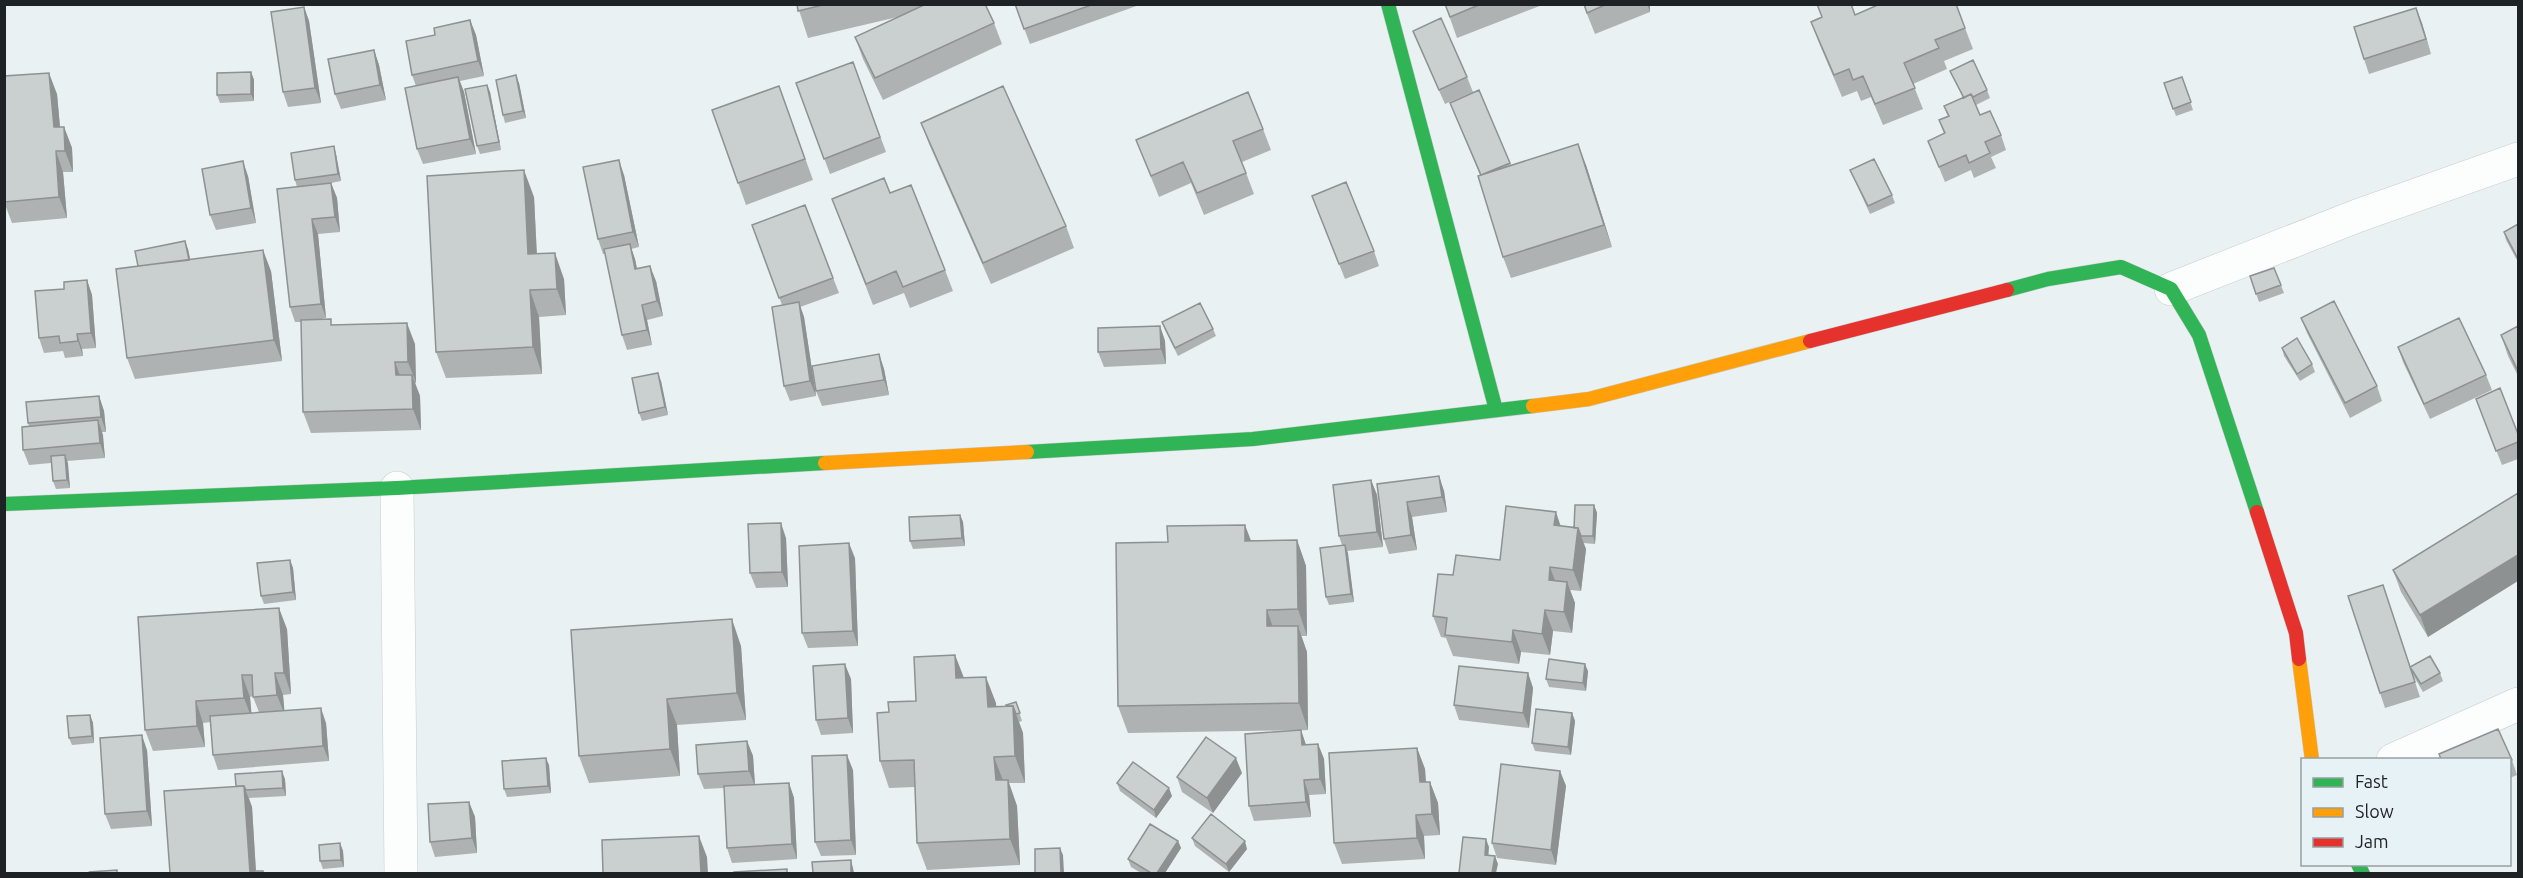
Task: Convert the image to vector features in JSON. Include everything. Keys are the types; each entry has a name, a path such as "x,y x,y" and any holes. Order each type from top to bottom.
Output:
{"street":[{"path":"1388,4 1496,410"},
{"path":"2171,289 2356,216 2518,159"},
{"path":"4,504 397,488 1253,438 1589,399 2048,279 2121,267 2171,289 2199,335 2296,633 2312,758"},
{"path":"397,488 401,873"},
{"path":"2395,758 2518,704"}],"building":[{"path":"797,4 827,4 798,11"},
{"path":"926,4 985,4 994,23 875,78 855,37"},
{"path":"1015,4 1094,4 1024,29"},
{"path":"1445,4 1481,4 1450,17"},
{"path":"1584,4 1607,4 1587,13"},
{"path":"1817,4 1851,4 1855,15 1880,4 1956,4 1965,28 1935,40 1939,48 1904,63 1915,88 1875,104 1863,76 1853,80 1849,69 1834,75 1811,22 1822,17"},
{"path":"304,7 315,88 283,92 271,12"},
{"path":"2416,8 2426,39 2364,59 2354,27"},
{"path":"1441,18 1467,77 1439,90 1413,31"},
{"path":"470,20 478,61 412,75 406,41 435,35 434,28"},
{"path":"374,50 380,85 335,94 328,59"},
{"path":"1973,60 1987,90 1973,97 1971,94 1964,98 1950,71"},
{"path":"853,62 880,137 824,159 796,83"},
{"path":"251,72 251,94 217,95 217,73"},
{"path":"49,73 54,127 64,127 65,151 56,151 59,197 4,202 4,76"},
{"path":"516,75 523,111 503,115 496,80"},
{"path":"458,77 470,139 417,149 405,88"},
{"path":"2182,77 2191,102 2173,109 2164,83"},
{"path":"487,85 499,142 477,146 465,89"},
{"path":"779,86 805,159 738,183 712,110"},
{"path":"1003,86 1066,226 983,263 921,123"},
{"path":"1479,90 1510,163 1481,175 1450,103"},
{"path":"1248,92 1263,129 1233,141 1246,173 1197,193 1183,162 1151,176 1136,140"},
{"path":"1971,94 1980,115 1990,111 2001,135 1985,142 1990,153 1969,163 1966,155 1939,167 1928,141 1945,133 1939,120 1949,116 1944,106"},
{"path":"1578,144 1604,225 1503,257 1478,176"},
{"path":"334,146 338,174 295,180 291,153"},
{"path":"1874,159 1892,195 1868,206 1850,170"},
{"path":"619,160 633,232 598,239 583,167"},
{"path":"243,161 251,208 210,215 202,169"},
{"path":"524,170 528,254 555,253 557,289 530,290 533,347 436,352 427,176"},
{"path":"884,178 890,193 911,185 945,270 903,287 896,271 866,284 832,199"},
{"path":"1346,182 1374,251 1339,264 1312,196"},
{"path":"331,183 335,217 312,219 321,304 290,307 277,189"},
{"path":"805,205 833,278 779,298 752,225"},
{"path":"2518,224 2518,257 2517,257 2504,232"},
{"path":"185,241 189,260 138,266 135,251"},
{"path":"630,244 635,269 650,266 657,301 642,305 647,330 622,335 604,249"},
{"path":"263,250 274,340 127,358 116,269"},
{"path":"2274,268 2281,285 2256,294 2250,276"},
{"path":"87,280 91,333 77,334 78,341 60,343 59,336 39,338 35,291 64,289 64,282"},
{"path":"2334,301 2377,386 2345,403 2301,318"},
{"path":"799,302 810,381 784,386 772,307"},
{"path":"1200,303 1213,329 1175,348 1162,322"},
{"path":"2459,318 2486,375 2424,404 2398,347"},
{"path":"331,319 331,325 407,323 408,362 395,362 396,375 412,375 413,409 303,412 301,320"},
{"path":"1160,326 1161,349 1098,352 1098,328"},
{"path":"2518,326 2518,371 2501,335"},
{"path":"2297,338 2312,364 2297,374 2282,348"},
{"path":"879,354 884,380 816,391 812,366"},
{"path":"658,373 665,407 639,413 632,378"},
{"path":"2500,388 2518,434 2518,442 2496,451 2476,399"},
{"path":"99,396 101,417 28,423 26,402"},
{"path":"98,420 100,443 23,450 22,427"},
{"path":"65,455 67,480 53,481 51,456"},
{"path":"1439,476 1442,497 1407,502 1411,535 1384,539 1377,484"},
{"path":"1371,480 1377,532 1339,536 1333,485"},
{"path":"2518,493 2518,555 2420,615 2393,570"},
{"path":"1575,505 1594,505 1593,536 1581,536 1578,528 1574,528"},
{"path":"1506,506 1556,512 1554,525 1578,528 1573,570 1550,567 1549,580 1567,582 1564,612 1545,610 1542,634 1513,630 1512,642 1445,635 1447,618 1433,616 1438,574 1453,575 1456,555 1500,560"},
{"path":"960,515 962,538 910,541 909,517"},
{"path":"781,523 782,572 750,573 748,524"},
{"path":"1245,525 1245,541 1297,540 1298,609 1267,610 1267,626 1298,626 1299,703 1118,706 1116,543 1168,542 1167,526"},
{"path":"849,543 853,631 802,633 799,546"},
{"path":"1345,545 1351,594 1326,597 1320,548"},
{"path":"290,560 293,592 261,596 257,563"},
{"path":"2383,585 2415,682 2380,693 2348,596"},
{"path":"279,608 284,673 275,673 277,695 253,697 252,675 242,675 244,698 196,701 197,726 145,730 138,617"},
{"path":"732,619 737,693 667,699 670,749 579,756 571,630"},
{"path":"955,655 956,678 986,677 988,707 1013,706 1015,756 994,757 996,780 1008,780 1010,839 917,843 914,760 880,761 877,713 889,712 888,702 916,701 914,657"},
{"path":"2430,656 2440,673 2421,684 2410,667"},
{"path":"1549,659 1585,664 1583,683 1546,679"},
{"path":"845,664 848,718 816,720 813,666"},
{"path":"1459,666 1528,673 1523,713 1454,705"},
{"path":"1016,702 1020,713 1016,714 1013,706 1006,705"},
{"path":"321,708 323,746 213,755 210,716"},
{"path":"1536,709 1572,713 1568,747 1532,743"},
{"path":"90,715 92,736 69,738 67,716"},
{"path":"2498,729 2512,760 2511,758 2441,758 2439,754"},
{"path":"1301,730 1302,745 1318,744 1320,779 1304,780 1306,802 1249,806 1245,734"},
{"path":"142,735 147,811 105,814 100,738"},
{"path":"1206,737 1236,758 1207,798 1177,777"},
{"path":"747,741 749,771 698,774 696,745"},
{"path":"1417,748 1420,782 1430,782 1432,814 1416,815 1417,838 1334,843 1329,753"},
{"path":"847,755 851,840 815,842 812,756"},
{"path":"546,758 548,786 504,789 502,761"},
{"path":"1133,762 1169,788 1154,810 1117,783"},
{"path":"1501,764 1560,771 1551,850 1492,843"},
{"path":"282,771 283,788 246,790 244,786 236,786 235,774"},
{"path":"789,783 792,844 727,848 724,786"},
{"path":"244,786 250,873 170,873 164,791"},
{"path":"469,802 472,838 430,842 428,804"},
{"path":"1211,814 1245,841 1226,864 1192,838"},
{"path":"1150,824 1178,841 1157,873 1151,873 1128,859"},
{"path":"699,836 701,873 603,873 602,840"},
{"path":"1463,837 1486,839 1485,855 1495,856 1492,873 1459,873"},
{"path":"340,843 341,860 320,861 319,845"},
{"path":"1060,848 1061,873 1035,873 1035,849"},
{"path":"851,860 851,873 813,873 812,862"},
{"path":"787,869 787,873 734,873 734,872"},
{"path":"117,870 117,873 90,872"}],"traffic: fast":[{"path":"1388,4 1496,410"},
{"path":"2007,290 2048,279 2121,267 2171,289 2199,335 2257,512"},
{"path":"1027,452 1253,439 1533,406"},
{"path":"4,504 397,488 825,463"},
{"path":"2359,866 2363,874"}],"traffic: slow":[{"path":"1533,406 1589,399 1810,341"},
{"path":"825,463 1027,452"},
{"path":"2299,659 2312,758"}],"traffic: jam":[{"path":"1810,341 2007,290"},
{"path":"2257,512 2296,633 2299,659"}]}
